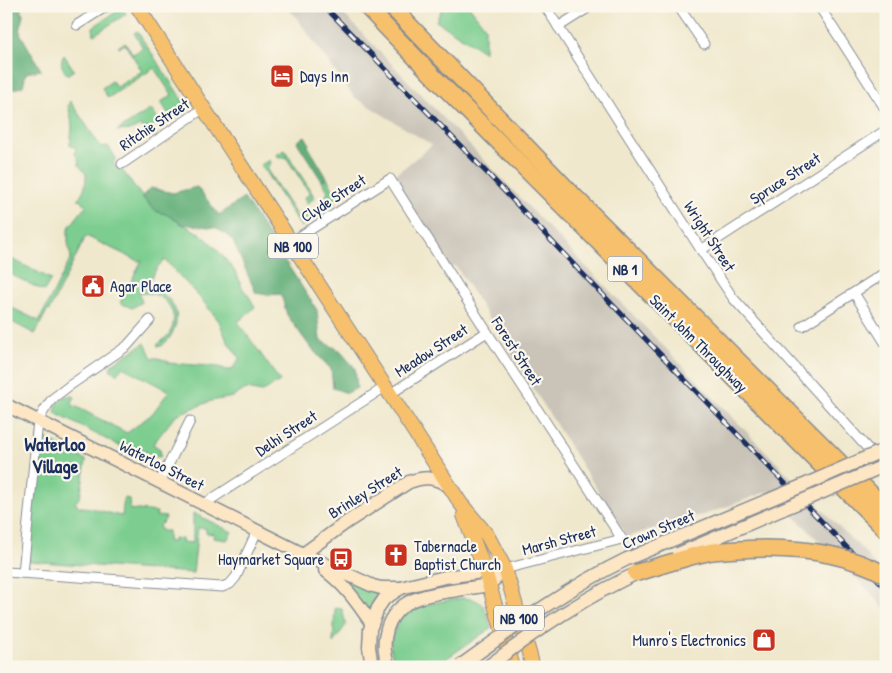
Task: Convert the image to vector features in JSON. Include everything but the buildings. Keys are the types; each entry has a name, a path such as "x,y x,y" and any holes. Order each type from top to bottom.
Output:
{"highway":[{"name":"Saint John Throughway","path":"366,6 449,92 886,530"},
{"name":"Saint John Throughway","path":"391,6 579,201 886,509"},
{"path":"636,573 711,552 778,548 832,555 877,570 886,575"}],"main road":[{"name":"NB 100","path":"137,6 388,390 460,504 487,536 505,569 533,667"},
{"name":"Waterloo Street","path":"6,406 303,554"},
{"name":"Crown Street","path":"460,666 551,601 606,569 886,449"},
{"name":"Crown Street","path":"487,667 574,606 615,583 882,463"},
{"name":"Brinley Street","path":"303,554 347,522 409,482 418,478 433,478 449,486"},
{"name":"NB 100","path":"460,504 490,585 513,667"},
{"path":"303,554 381,588 401,588 445,577 505,569"},
{"path":"303,554 351,593 372,624"},
{"path":"389,667 384,639 388,625 404,604 429,594 490,585 505,569"},
{"path":"373,664 369,647 372,624 378,608 384,599 401,588"}],"street":[{"path":"77,26 107,6"},
{"name":"Wright Street","path":"545,6 733,298 886,469"},
{"path":"558,27 591,6"},
{"path":"678,6 704,44"},
{"path":"819,6 886,110"},
{"name":"Ritchie Street","path":"122,164 204,108"},
{"name":"Spruce Street","path":"701,250 886,130"},
{"name":"Clyde Street","path":"291,242 390,179"},
{"name":"Forest Street","path":"390,179 622,539"},
{"path":"802,326 886,272"},
{"path":"854,293 886,344"},
{"path":"23,573 38,422 52,399 127,346 150,320"},
{"name":"Meadow Street","path":"388,390 487,332"},
{"name":"Delhi Street","path":"204,504 388,390"},
{"path":"160,482 190,422"},
{"path":"6,572 222,588 230,584 236,577 257,531"},
{"name":"Marsh Street","path":"505,569 622,539"}],"shaded area":[{"path":"286,6 336,6 886,575 886,611 870,592 769,491 704,515 690,517 627,537 456,266 447,268 390,179 432,145 354,97"}],"green space":[{"path":"6,6 20,6 23,14 20,33 41,70 26,73 23,86 6,92"},
{"path":"443,6 469,6 485,27 485,52 436,21"},
{"path":"122,8 126,14 94,35 93,27"},
{"path":"137,31 185,104 169,115 161,102 172,95 154,68 108,98 102,88 112,81 117,87 142,71 125,44 118,47 125,42 133,54 143,48 134,33"},
{"path":"64,55 74,70 67,75 62,65"},
{"path":"70,101 101,147 108,146 116,158 113,163 115,166 122,170 147,203 158,212 166,214 201,234 231,266 255,307 238,322 280,381 262,392 246,389 233,397 211,401 176,415 153,444 160,449 160,457 136,447 133,453 55,413 55,409 58,402 64,397 75,397 71,404 127,433 152,414 169,391 122,367 117,374 110,369 112,364 145,343 152,358 168,361 168,363 219,367 231,370 237,363 238,356 227,341 219,321 165,260 159,265 148,283 168,298 177,317 171,336 162,346 157,345 169,334 173,326 172,311 168,304 162,298 147,293 139,294 142,302 132,308 120,303 142,260 138,261 86,236 49,311 47,311 35,334 6,319 6,305 39,321 71,258 68,230 86,206 78,199 85,187 86,174 79,165 75,153 76,148 70,145 72,128 68,105"},
{"path":"151,109 159,121 147,130 140,126 132,130 117,131"},
{"path":"305,136 309,143 308,146 327,178 322,181 297,142"},
{"path":"285,150 315,198 307,203 304,198 310,194 286,157 277,157 276,155"},
{"path":"269,160 267,170 298,218 301,211 304,215 324,202 328,191 322,181 327,178 338,199 301,227 261,165"},
{"path":"197,187 219,215 244,198 317,310 320,340 339,350 355,368 357,388 347,393 333,388 331,369 311,348 287,315 281,294 268,295 256,293 232,239 217,228 182,224 166,214 153,209 142,196 151,188 173,193"},
{"path":"6,256 51,279 44,291 6,272"},
{"path":"39,435 86,460 80,497 75,503 80,507 122,516 124,498 130,499 129,509 157,512 156,516 166,517 159,526 161,531 168,531 168,541 173,542 174,538 182,539 182,542 193,543 193,513 232,532 227,540 213,538 214,534 206,533 206,528 198,528 193,573 28,561"},
{"path":"315,561 382,592 369,610"},
{"path":"461,598 475,600 483,606 491,628 434,667 397,667 390,646 393,633 400,620 416,608"},
{"path":"335,608 342,609 346,625 333,643"}],"railway":[{"path":"324,6 886,588"}],"place":[{"name":"Days Inn","path":"282,76"},
{"name":"Agar Place","path":"93,286"},
{"name":"Tabernacle Baptist Church","path":"396,555"},
{"name":"Haymarket Square","path":"341,559"},
{"name":"Munro's Electronics","path":"764,640"}],"district":[{"name":"Waterloo Village","path":"55,455"}]}
